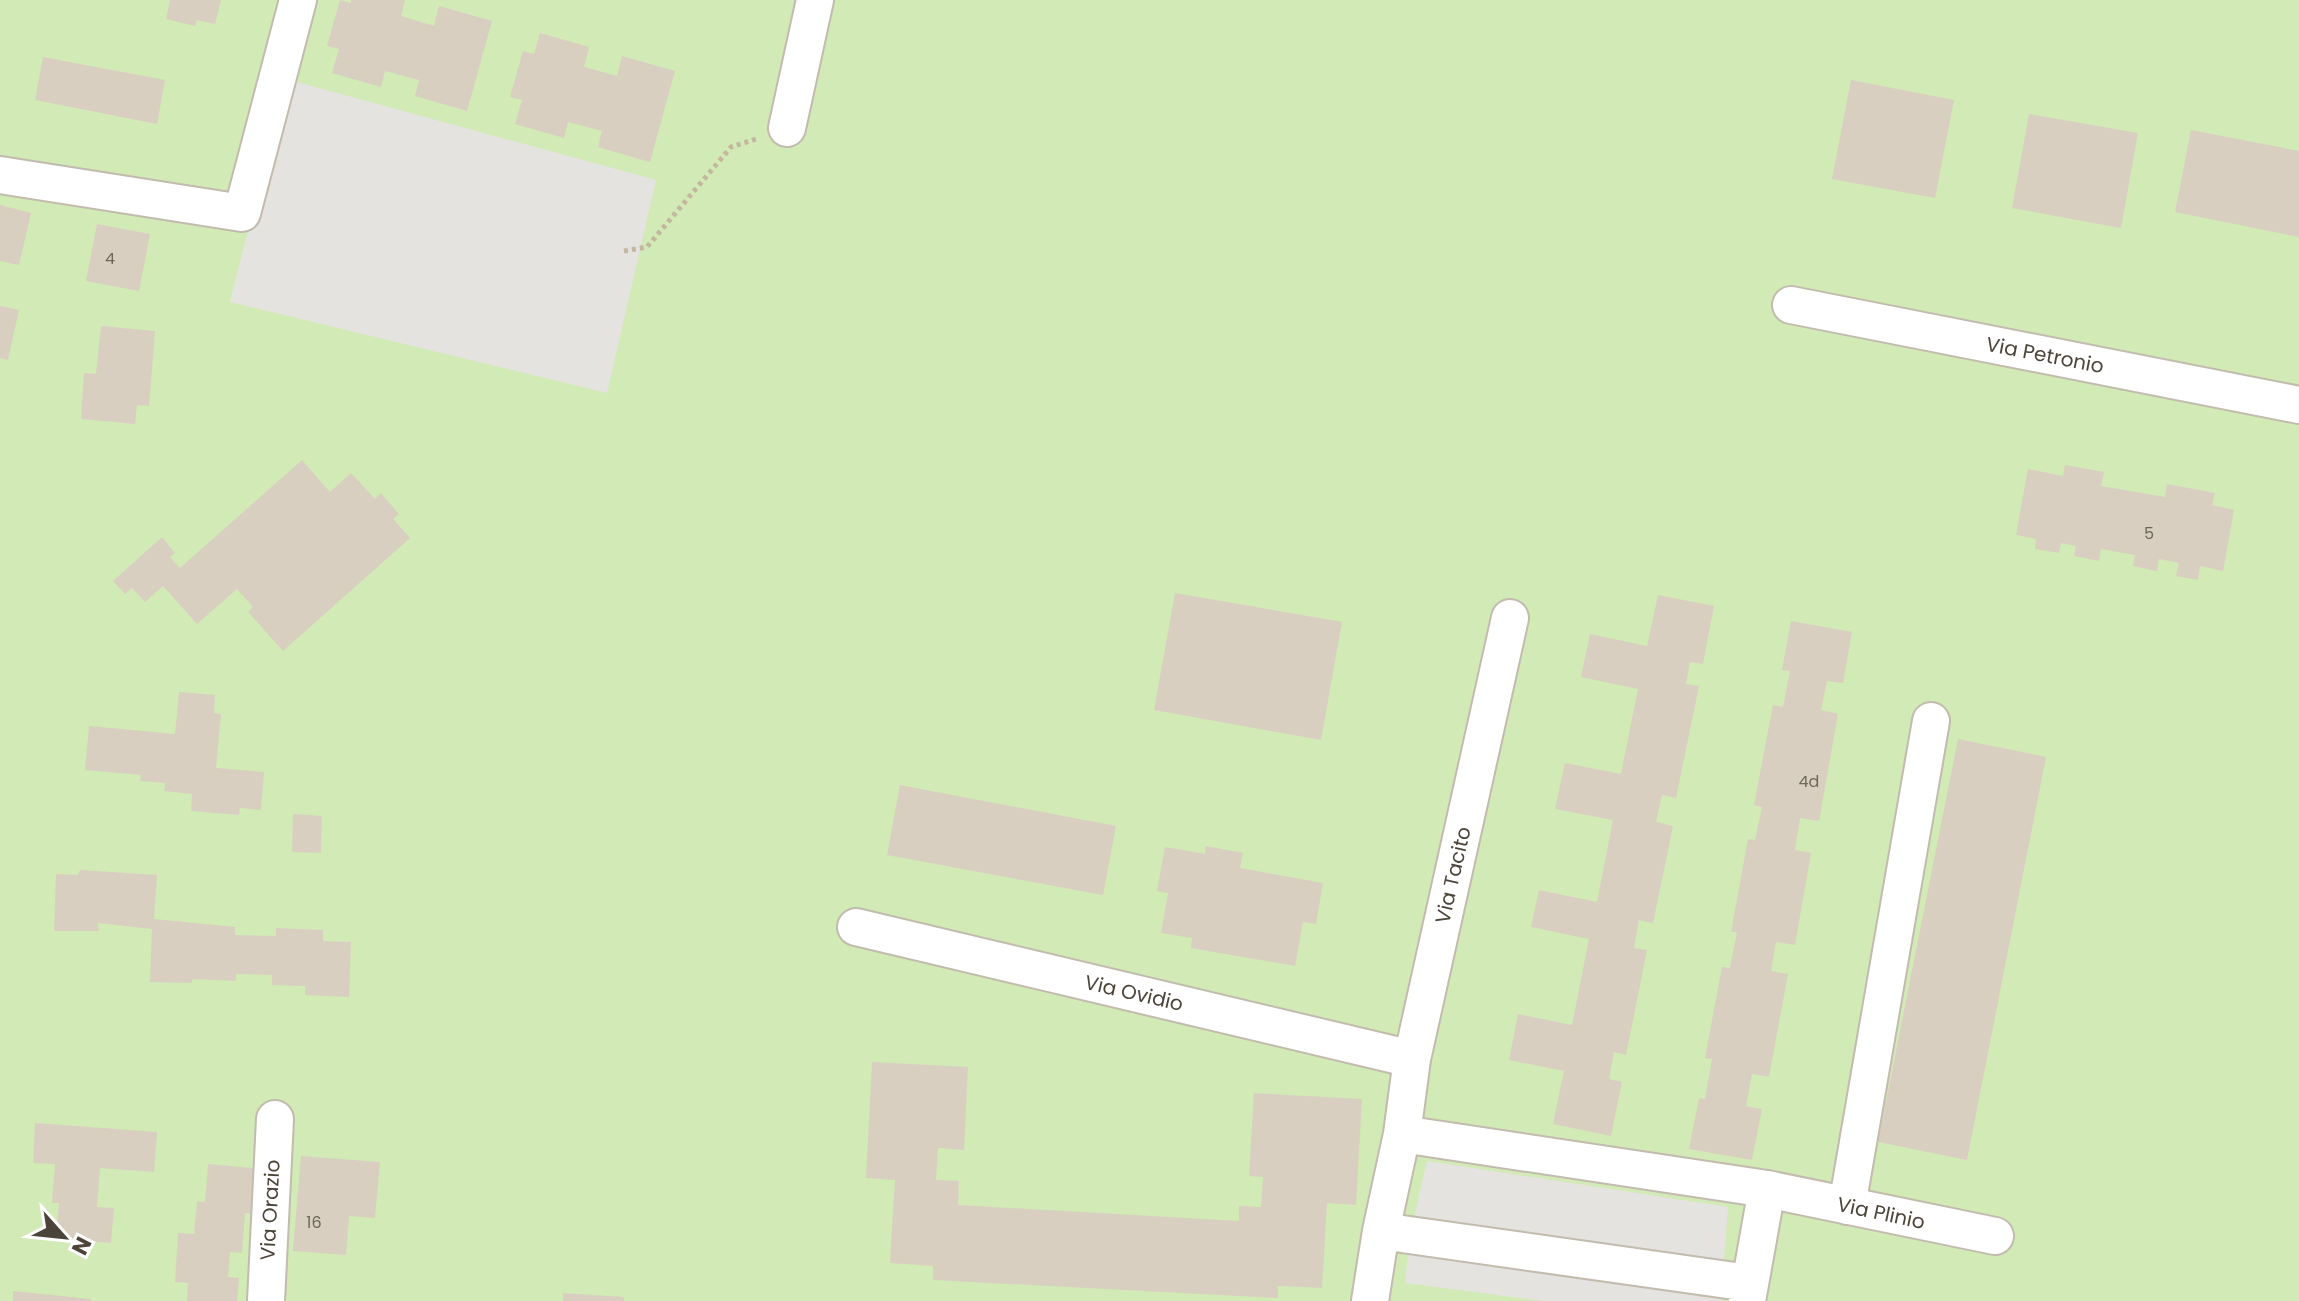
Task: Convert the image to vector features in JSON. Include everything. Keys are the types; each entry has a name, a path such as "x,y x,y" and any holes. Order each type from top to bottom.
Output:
{"street":[{"path":"0,175 242,213 298,0"},
{"path":"787,128 815,0"},
{"name":"Via Petronio","path":"1791,305 2299,405"},
{"name":"Via Tacito","path":"1370,1301 1402,1134 1412,1059 1510,618"},
{"path":"1847,1206 1931,721"},
{"name":"Via Ovidio","path":"856,927 1412,1059"},
{"name":"Via Orazio","path":"266,1301 275,1119"},
{"path":"1381,1231 1748,1292 1767,1189 1402,1134"},
{"name":"Via Plinio","path":"1767,1189 1995,1236"}],"path":[{"path":"624,251 647,247 731,147 787,128"}],"green space":[{"path":"0,0 2299,0 2299,1301 0,1301"}],"shaded area":[{"path":"286,79 656,180 607,393 230,302"},
{"path":"1427,1161 1728,1207 1721,1301 1544,1301 1405,1283 1410,1235"}],"building":[{"path":"170,0 221,0 215,24 197,20 195,26 166,19"},
{"path":"340,0 351,3 351,0 405,0 401,16 434,26 439,6 492,21 467,111 415,96 419,80 385,71 381,87 332,73 339,49 327,46"},
{"path":"540,33 589,47 584,67 617,76 622,56 675,71 650,162 598,147 602,131 568,122 564,138 515,124 522,100 510,97 523,51 534,54"},
{"path":"43,57 165,80 157,124 35,100"},
{"path":"1851,80 1954,100 1935,198 1832,179"},
{"path":"2029,114 2138,133 2121,228 2012,208"},
{"path":"2191,130 2299,151 2299,237 2175,212"},
{"path":"0,205 31,213 19,265 0,261"},
{"path":"97,224 150,234 139,291 86,281"},
{"path":"0,306 19,310 8,360 0,358"},
{"path":"101,326 155,331 149,406 137,405 135,424 81,419 84,373 96,374"},
{"path":"302,460 330,492 351,473 375,499 381,493 399,514 393,519 410,538 283,651 248,612 253,607 237,589 197,624 163,586 145,602 132,588 125,594 113,581 162,537 175,553 170,557 180,568"},
{"path":"2065,465 2104,472 2101,486 2165,497 2167,484 2215,493 2212,505 2234,510 2223,571 2200,566 2198,580 2176,576 2179,563 2159,559 2157,571 2133,566 2135,555 2101,549 2099,561 2074,556 2076,546 2061,543 2059,553 2035,549 2036,539 2016,535 2028,469 2063,476"},
{"path":"1175,593 1342,622 1321,740 1154,710"},
{"path":"1658,595 1714,606 1703,664 1690,662 1686,684 1699,686 1676,798 1662,795 1656,822 1673,826 1653,923 1639,920 1634,948 1647,950 1626,1055 1614,1052 1609,1079 1622,1082 1611,1136 1553,1124 1564,1071 1509,1060 1518,1014 1572,1025 1589,939 1531,927 1539,890 1597,902 1613,820 1555,809 1565,763 1621,774 1638,689 1581,677 1590,634 1647,646"},
{"path":"1791,621 1852,632 1843,683 1827,681 1821,710 1838,714 1819,821 1800,818 1795,850 1811,853 1795,945 1776,942 1771,971 1788,974 1769,1077 1752,1074 1746,1106 1762,1109 1752,1160 1689,1149 1699,1098 1705,1099 1712,1059 1705,1058 1722,967 1730,968 1737,932 1731,932 1748,839 1755,840 1762,807 1754,805 1773,705 1783,707 1790,671 1782,670"},
{"path":"179,692 215,695 214,713 221,714 216,768 264,772 261,810 240,808 239,815 191,811 192,794 164,791 165,783 140,781 141,775 85,770 89,726 175,734"},
{"path":"1958,739 2046,757 1967,1160 1878,1142"},
{"path":"900,785 1116,826 1103,895 887,855"},
{"path":"293,814 322,816 321,853 292,852"},
{"path":"1206,846 1243,853 1240,868 1323,883 1316,924 1303,922 1295,966 1191,948 1192,938 1161,933 1168,893 1157,891 1165,847 1205,854"},
{"path":"80,870 157,875 154,919 235,927 235,935 276,936 276,928 323,930 323,941 351,942 349,997 305,995 305,986 272,985 272,975 236,974 236,981 192,979 192,983 150,982 152,929 98,923 99,931 54,931 56,874 78,875"},
{"path":"872,1062 968,1067 964,1150 938,1148 936,1180 959,1181 958,1205 1239,1221 1239,1206 1261,1207 1263,1177 1249,1176 1254,1093 1362,1099 1356,1205 1327,1203 1322,1288 1278,1286 1278,1298 933,1280 933,1266 890,1263 895,1180 866,1178"},
{"path":"35,1123 157,1132 154,1172 100,1168 97,1207 114,1208 111,1243 56,1239 59,1203 52,1203 55,1164 33,1163"},
{"path":"301,1156 380,1162 375,1218 349,1216 346,1255 293,1251"},
{"path":"208,1164 263,1169 260,1214 245,1213 242,1253 230,1252 228,1277 239,1278 237,1301 187,1301 188,1283 175,1282 178,1233 194,1234 197,1201 205,1202"},
{"path":"13,1291 91,1299 91,1301 13,1301"},
{"path":"563,1293 624,1297 624,1301 563,1301"}]}
